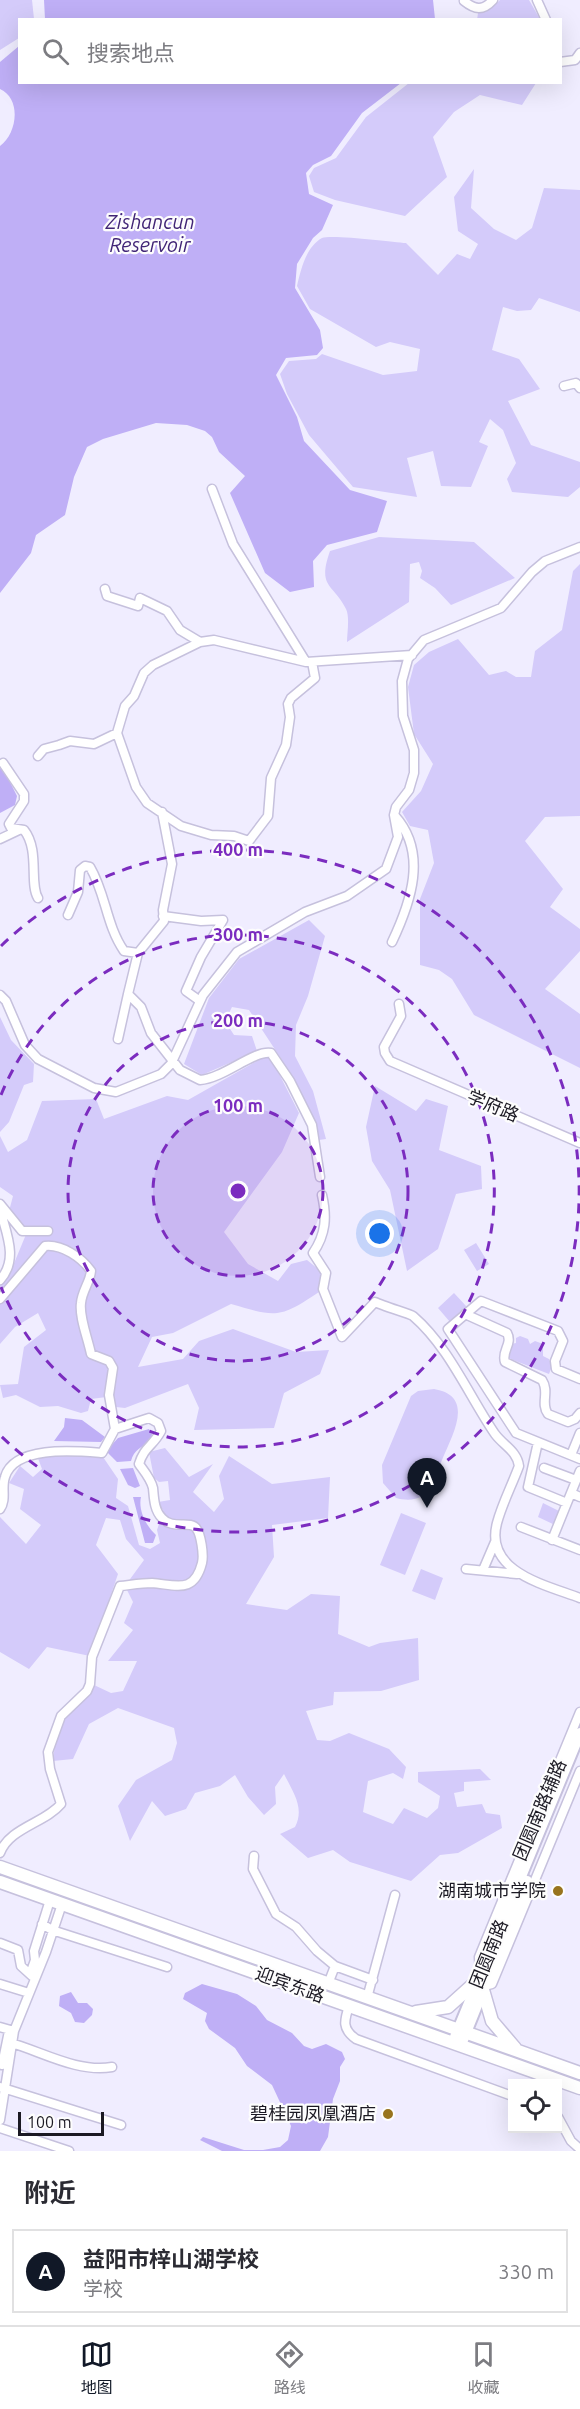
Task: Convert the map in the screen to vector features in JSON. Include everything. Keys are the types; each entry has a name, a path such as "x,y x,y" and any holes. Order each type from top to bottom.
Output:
{"highway":[{"name":"迎宾东路","path":"0,1868 580,2073"},
{"name":"迎宾东路","path":"0,1882 457,2044 546,2079"},
{"path":"409,2013 430,2012 448,2007 481,1983 492,2021 518,2051"},
{"name":"迎宾东路","path":"562,2084 580,2088"}],"main road":[{"name":"团圆南路","path":"457,2044 580,1733"},
{"name":"团圆南路","path":"481,1983 580,1752"}],"street":[{"path":"464,1 474,9 480,9 493,0"},
{"path":"537,0 545,18"},
{"path":"562,62 575,60 580,52"},
{"path":"564,386 576,383 580,388"},
{"path":"212,489 233,544 309,662 315,678 291,698 288,704 290,717 286,746 271,778 268,816 249,841 234,836 212,835 181,826 147,803 136,787 117,733 125,706 134,696 144,673 153,664 200,642 214,640 309,662 412,655"},
{"path":"0,995 6,1001 25,1045 38,1059 94,1088 116,1092 161,1074 174,1059 200,1001 237,952 305,912 347,896 386,869 398,837 394,815 414,773 414,750 403,716 402,681 412,655 424,640 501,609 532,572 545,561 580,547"},
{"path":"105,589 107,596 138,606 140,598 167,611 180,630 200,642"},
{"path":"38,756 44,749 70,741 94,744 117,733"},
{"path":"1,762 24,794 24,801 9,824 11,828 20,829 31,839 36,879 34,892 38,898"},
{"path":"118,1039 138,953 145,941 164,921 172,864 162,812"},
{"path":"392,942 403,918 416,865 413,847 403,825 394,815"},
{"path":"0,839 20,829"},
{"path":"68,915 78,892 80,870 85,866 90,867 108,913 112,934 124,951 138,953"},
{"path":"163,916 201,921 223,920 201,957 186,992 200,1001"},
{"path":"128,994 141,1007 151,1033 174,1059 180,1070 200,1080 224,1074 263,1051 271,1053 290,1081 312,1125 316,1137 320,1177"},
{"name":"学府路","path":"399,1004 401,1016 384,1047 390,1060 406,1069 580,1143"},
{"path":"322,1195 325,1228 322,1240 313,1253 326,1273 322,1289 342,1337 375,1302 390,1310 411,1314 437,1342 495,1434 518,1458 519,1466 497,1523 495,1542 483,1570"},
{"path":"0,1204 22,1231 48,1231"},
{"path":"0,1209 11,1255 9,1268 0,1280"},
{"path":"0,1299 45,1246 53,1245 83,1259 91,1271 83,1294 81,1314 90,1354 109,1361 113,1368 110,1395 115,1429 102,1453 64,1452 32,1455 18,1459 5,1475 4,1503 0,1509"},
{"path":"580,1379 556,1369 555,1361 563,1341 558,1331 481,1301 447,1329 516,1433 580,1459"},
{"path":"465,1314 507,1333 509,1341 504,1354 506,1362 542,1380 546,1390 543,1407 548,1414 568,1422 580,1413"},
{"path":"0,1853 18,1833 55,1811 61,1804 50,1769 48,1752 61,1716 87,1691 90,1684 92,1657 120,1586 154,1583 160,1586 187,1586 199,1577 205,1552 196,1528 190,1524 168,1524 160,1517 153,1498 152,1486 139,1464 143,1450 155,1441 161,1431 158,1424 149,1418 115,1429"},
{"path":"571,1455 580,1434"},
{"path":"538,1442 528,1487 567,1503"},
{"path":"544,1468 576,1480"},
{"path":"552,1540 580,1471"},
{"path":"571,1493 580,1497"},
{"path":"520,1527 580,1550"},
{"path":"495,1542 504,1560 517,1574"},
{"path":"466,1569 517,1574 580,1598"},
{"name":"团圆南路辅路","path":"580,1712 479,1957 481,1983 492,1984 580,1771"},
{"path":"254,1856 254,1869 276,1914 296,1927 316,1951 335,1966 373,1980"},
{"path":"367,1998 395,1895"},
{"path":"39,1959 41,1927 56,1902"},
{"path":"0,2120 2,2082 8,2042 52,1930 56,1902"},
{"path":"41,1927 167,1967"},
{"path":"0,1943 18,1950 21,1966 32,1976"},
{"path":"328,1984 335,1966"},
{"path":"0,1984 26,1992"},
{"path":"349,2006 344,2022 347,2033 356,2040 508,2094"},
{"path":"0,2027 12,2030"},
{"path":"8,2042 55,2058 100,2069 112,2067"},
{"path":"2,2082 121,2125"},
{"path":"562,2124 571,2141 580,2149"},
{"path":"0,2128 69,2151"}],"shaded area":[{"path":"0,0 32,0 34,18 18,18 18,39 0,50"},
{"path":"500,0 529,0 539,18 477,18 478,13 492,8"},
{"path":"408,84 535,84 522,105 480,95 454,112 433,137 447,177 405,216 335,200 314,192 309,176 314,168 336,158 366,117"},
{"path":"474,169 471,208 494,229 516,240 532,228 544,188 580,190 580,312 539,298 531,310 517,311 503,307 492,350 519,359 540,389 508,401 531,445 580,462 580,487 568,497 512,492 507,479 516,463 503,430 490,419 479,442 488,446 471,487 441,486 433,451 407,458 417,497 353,487 309,435 287,394 280,374 289,361 316,359 322,354 383,375 417,371 420,349 390,342 376,347 310,309 297,286 300,273 312,247 322,238 328,237 406,243 438,275 457,254 470,259 478,244 458,231 454,197"},
{"path":"379,537 474,542 515,578 451,605 435,588 420,578 422,571 419,562 410,564 409,602 347,642 347,612 328,584 325,572 326,563 330,551"},
{"path":"580,564 580,816 545,817 525,841 563,889 550,907 580,929 580,951 545,989 580,1014 580,1068 474,1015 452,979 439,970 420,965 420,899 434,863 428,830 410,826 402,812 421,791 433,764 414,734 408,687 414,665 429,652 458,639 489,675 506,671 516,677 531,677 535,651 562,630 573,571"},
{"path":"309,920 325,936 308,996 296,1025 295,1056 313,1091 326,1139 319,1140 295,1080 249,1010 232,1007 225,1021 234,1035 252,1036 257,1051 202,1075 184,1064 209,998 239,959"},
{"path":"0,1017 11,1040 34,1064 33,1082 24,1085 9,1122 0,1132"},
{"path":"269,1054 299,1113 282,1152 224,1232 248,1264 278,1281 291,1264 307,1260 323,1273 319,1292 295,1307 277,1313 231,1304 173,1333 152,1337 138,1367 183,1359 199,1341 233,1329 296,1352 329,1350 320,1374 284,1393 274,1428 194,1430 199,1408 188,1384 125,1408 116,1407 114,1396 91,1399 88,1411 81,1413 58,1406 40,1407 16,1395 3,1398 0,1385 18,1384 24,1347 46,1330 38,1313 15,1327 0,1344 0,1282 10,1273 27,1232 8,1215 13,1196 0,1187 0,1136 8,1152 27,1140 42,1101 96,1099 104,1119 167,1096 188,1100"},
{"path":"375,1086 416,1111 426,1099 448,1106 439,1150 481,1166 482,1189 456,1194 438,1249 407,1271 390,1190 372,1161 366,1127"},
{"path":"476,1243 489,1264 477,1271 464,1250"},
{"path":"454,1293 467,1307 450,1322 438,1308"},
{"path":"520,1336 528,1339 530,1344 535,1341 543,1344 543,1356 549,1359 552,1366 549,1374 508,1358 511,1344 516,1343 516,1338"},
{"path":"434,1389 447,1393 454,1400 458,1408 455,1428 434,1480 426,1493 419,1498 406,1500 396,1498 383,1483 382,1465 411,1396 418,1391"},
{"path":"165,1448 189,1477 213,1464 193,1492 214,1512 224,1499 219,1476 229,1456 272,1484 330,1477 328,1518 272,1525 274,1557 246,1604 287,1610 311,1594 340,1596 338,1634 369,1647 380,1643 418,1638 419,1680 381,1691 334,1692 333,1705 306,1711 317,1740 330,1741 349,1733 389,1749 406,1767 403,1779 393,1773 368,1781 363,1812 393,1824 404,1808 427,1818 438,1808 440,1796 418,1782 418,1772 480,1769 491,1780 464,1782 464,1791 454,1793 457,1807 482,1804 486,1813 500,1815 502,1828 458,1853 440,1855 411,1881 350,1862 333,1850 308,1858 280,1834 295,1827 299,1813 297,1800 284,1774 275,1787 276,1804 264,1815 248,1797 235,1775 220,1786 195,1793 186,1809 165,1816 152,1801 130,1841 118,1806 136,1780 172,1760 177,1743 174,1728 118,1708 89,1724 73,1759 53,1761 57,1727 94,1685 111,1693 123,1691 137,1661 108,1661 133,1630 124,1623 133,1602 125,1586 144,1560 126,1539 120,1520 106,1518 96,1545 118,1574 90,1656 47,1647 29,1669 0,1652 0,1517 26,1544 41,1525 20,1509 24,1489 9,1483 20,1466 33,1477 42,1469 36,1453 84,1450 103,1457 118,1479 116,1498 128,1506 139,1545 150,1549 160,1543 157,1530 159,1524 169,1520 158,1502 170,1500 168,1481 159,1482 154,1478 149,1452"},
{"path":"543,1503 561,1512 555,1525 538,1517"},
{"path":"401,1513 426,1523 405,1575 380,1565"},
{"path":"421,1569 443,1578 435,1600 412,1591"}],"water":[{"path":"44,0 433,0 435,18 45,18"},
{"name":"Zishancun Reservoir","path":"18,47 18,84 400,84 362,113 331,156 313,165 306,173 309,194 333,205 322,230 313,238 297,264 295,288 320,330 323,348 317,355 286,358 276,375 297,417 304,441 350,490 387,501 377,532 327,545 313,561 314,587 290,592 265,573 230,493 245,476 219,452 212,437 205,431 187,425 156,423 103,439 87,447 74,477 65,515 36,535 31,553 0,593 0,146 6,141 15,117 12,100 0,89 0,62"},
{"path":"3,768 17,796 15,805 0,813 0,769"},
{"path":"65,1418 82,1420 105,1437 101,1442 54,1441 64,1427"},
{"path":"149,1429 152,1434 151,1442 136,1451 131,1461 117,1462 108,1453 108,1449 118,1438"},
{"path":"133,1468 140,1486 135,1488 128,1485 120,1469"},
{"path":"133,1497 141,1497 144,1518 156,1535 153,1543 145,1543"},
{"path":"202,1984 237,1994 256,2006 267,2020 292,2033 304,2046 312,2049 326,2044 342,2052 345,2059 340,2067 340,2081 333,2099 328,2137 320,2151 222,2151 200,2140 203,2137 244,2150 263,2150 280,2147 288,2140 291,2126 272,2085 247,2066 235,2048 209,2029 205,2021 207,2013 183,1999 185,1993"},
{"path":"71,1992 78,2003 87,2003 93,2009 92,2015 84,2023 75,2022 71,2013 59,2006 60,1996"}],"place":[{"name":"益阳市梓山湖学校","path":"427,1508"},
{"name":"湖南城市学院","path":"558,1891"},
{"name":"碧桂园凤凰酒店","path":"388,2114"}]}
